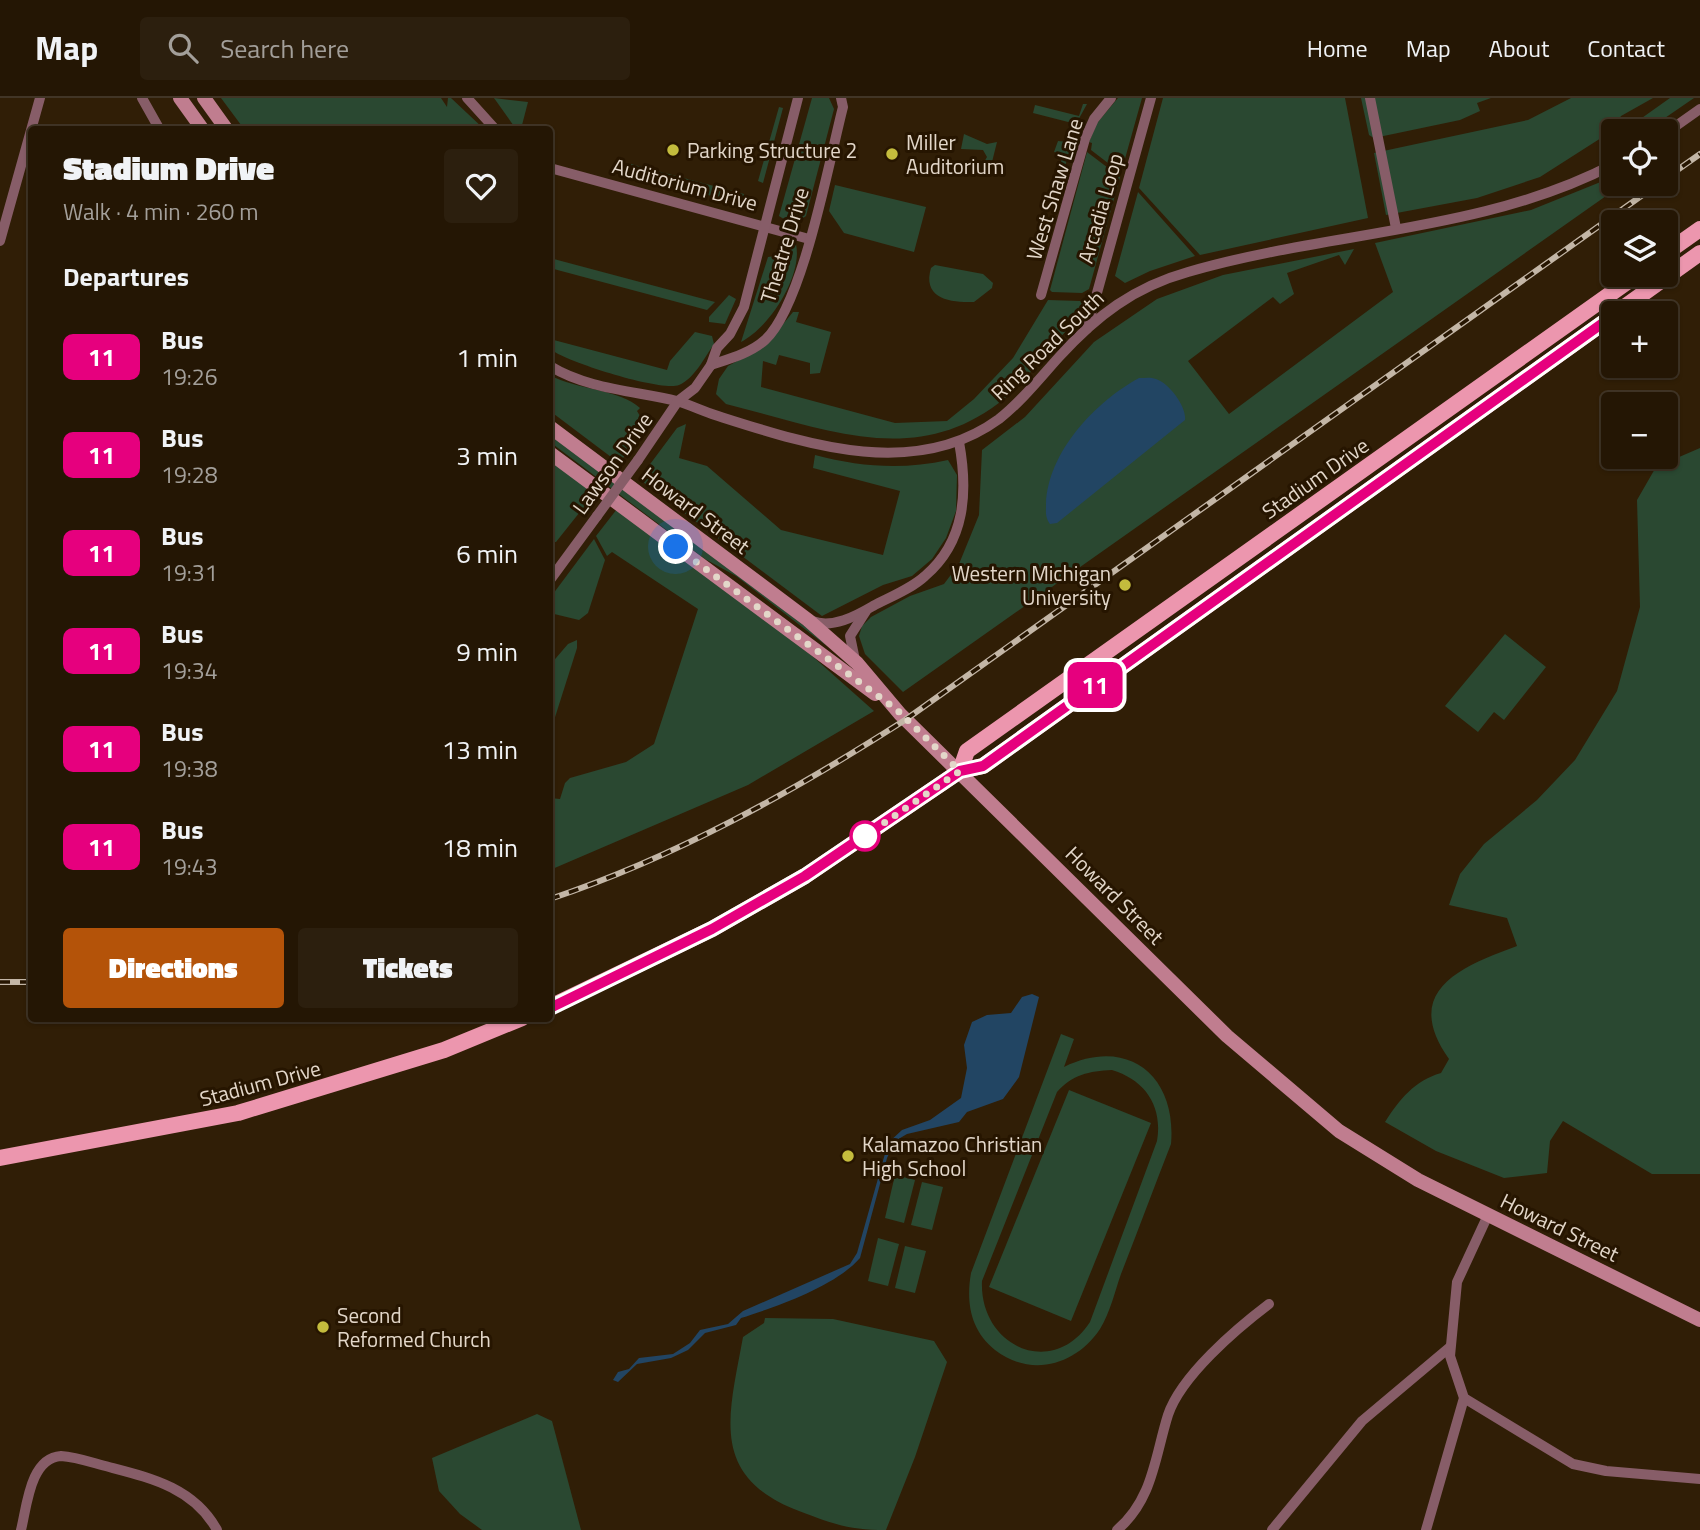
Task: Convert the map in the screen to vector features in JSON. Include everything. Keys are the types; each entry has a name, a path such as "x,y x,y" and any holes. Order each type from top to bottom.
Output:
{"main road":[{"path":"1678,245 1700,229"},
{"name":"Stadium Drive","path":"1633,301 1700,253"},
{"name":"Stadium Drive","path":"960,771 967,751 1620,287"},
{"name":"Stadium Drive","path":"553,1006 712,929 805,876 960,771 983,766 1601,324"},
{"name":"Stadium Drive","path":"0,1158 238,1113 444,1050 512,1022"}],"street":[{"path":"32,126 40,98"},
{"path":"142,98 158,126"},
{"path":"180,98 200,126"},
{"path":"204,98 224,126"},
{"path":"467,98 492,126"},
{"name":"Theatre Drive","path":"678,401 695,388 744,307 798,98"},
{"name":"Theatre Drive","path":"711,365 737,357 764,341 781,319 809,239 843,107 841,98"},
{"name":"West Shaw Lane","path":"1041,295 1085,139 1094,119 1111,98"},
{"name":"Arcadia Loop","path":"1087,329 1151,98"},
{"path":"1370,98 1396,228"},
{"path":"1678,125 1700,109"},
{"path":"0,241 28,141"},
{"name":"Auditorium Drive","path":"553,169 809,239"},
{"name":"Ring Road South","path":"553,367 583,380 678,401 715,415 865,453 912,453 959,442 981,430 1016,405 1112,305 1184,273 1270,252 1472,215 1535,197 1601,169"},
{"name":"Lawson Drive","path":"553,575 678,401"},
{"name":"Howard Street","path":"553,429 808,620 856,663 896,709 1227,1036 1305,1105 1389,1164 1700,1320"},
{"path":"808,620 819,624 833,623 866,610 923,578 942,559 954,539 965,491 959,442"},
{"path":"553,455 896,709"},
{"path":"553,561 559,566"},
{"path":"856,663 850,636 866,610"},
{"path":"1488,1215 1457,1282 1450,1347 1452,1368 1464,1398 1573,1464 1606,1471 1700,1479"},
{"path":"1117,1530 1129,1521 1143,1499 1174,1402 1226,1342 1269,1304"},
{"path":"1272,1530 1362,1421 1450,1347"},
{"path":"1426,1530 1464,1398"},
{"path":"21,1530 37,1471 47,1459 70,1457 153,1478 194,1501 217,1530"}],"green space":[{"path":"221,98 441,98 447,107 448,98 451,98 481,126 242,126"},
{"path":"494,98 528,102 522,126 514,126"},
{"path":"812,98 829,98 834,109 806,216 793,225 779,216"},
{"path":"1118,98 1142,98 1121,173 1091,150 1092,143 1089,142 1097,123"},
{"path":"1163,98 1345,98 1368,218 1200,255 1139,188"},
{"path":"1361,98 1491,98 1477,103 1480,111 1460,120 1374,138 1369,135"},
{"path":"1571,98 1653,98 1619,119 1601,119 1601,138 1540,177 1477,198 1386,215 1374,153 1528,120"},
{"path":"1670,98 1694,98 1663,119 1640,119"},
{"path":"1083,104 1087,104 1076,124 1033,113 1035,105 1079,116"},
{"path":"779,107 783,108 763,183 758,181"},
{"path":"964,134 987,144 997,142 991,166 983,164 987,157 983,150 961,149"},
{"path":"1058,141 1068,142 1071,147 1053,204 1050,203 1063,154 1054,152"},
{"path":"1087,152 1120,177 1089,289 1082,293 1052,292 1050,290"},
{"path":"631,164 744,194 741,205 649,177 650,173 630,167"},
{"path":"1601,182 1601,196 1606,196 903,692 865,654 859,636 862,626 871,617 910,596 944,584 959,564 979,515 982,450 1025,417 1094,342 1157,299 1223,275 1354,249 1345,265 1339,255 1287,273 1294,294 1280,304 1273,297 1188,361 1229,414 1393,292 1375,243 1531,210"},
{"path":"835,185 926,207 914,252 844,233 829,211"},
{"path":"1138,192 1195,256 1150,271 1125,283 1115,276"},
{"path":"796,244 794,271 782,300 762,325 741,342 768,257 782,255"},
{"path":"553,259 715,302 707,310 553,269"},
{"path":"935,265 983,274 993,283 992,288 974,302 947,300 940,297 930,286 931,268"},
{"path":"729,295 736,299 725,324 709,322 709,317"},
{"path":"1048,300 1083,302 1078,319 1005,398 972,420 938,433 904,438 834,432 726,404 716,394 719,379 728,366 765,346 793,312 799,312 796,322 831,332 820,373 810,374 810,363 779,355 776,365 763,361 761,387 895,423 947,421 974,399 1013,358"},
{"path":"695,332 712,336 714,344 694,373 679,385 669,386 635,380 559,355 553,351 553,340 667,370 670,361"},
{"path":"553,376 610,393 640,408 637,411 641,418 641,432 619,463 553,413"},
{"path":"686,424 679,458 707,466 781,530 883,555 900,491 813,468 815,455 882,466 948,460 957,475 956,511 946,538 932,559 912,576 883,585 822,616 639,479 677,428"},
{"path":"553,436 810,630 828,647 736,576 705,559 553,444"},
{"path":"1700,448 1700,1174 1652,1174 1563,1121 1550,1141 1547,1173 1504,1178 1436,1151 1385,1122 1408,1092 1431,1076 1441,1073 1449,1059 1436,1035 1431,1016 1434,999 1444,985 1476,963 1517,946 1507,918 1449,905 1460,874 1484,844 1537,800 1575,760 1617,691 1640,607 1637,500 1655,469 1678,469 1678,458"},
{"path":"553,461 595,493 556,542 553,542"},
{"path":"617,509 811,655 874,711 748,785 553,869 553,798 560,799 565,783 570,778 626,762 654,744 698,609 612,552 607,556 596,536"},
{"path":"594,539 605,560 588,613 579,620 553,614 553,594"},
{"path":"1505,634 1546,667 1504,720 1494,712 1478,732 1445,706"},
{"path":"577,640 577,648 553,724 553,662 568,644"},
{"path":"1061,1034 1074,1039 1064,1067 1087,1059 1109,1056 1128,1060 1144,1068 1157,1082 1166,1099 1171,1120 1171,1144 1107,1316 1090,1341 1066,1359 1052,1364 1023,1364 1009,1359 987,1342 975,1324 969,1294 971,1273","holes":["1112,1070 1124,1074 1142,1088 1154,1106 1158,1128 1157,1141 1090,1322 1074,1340 1057,1349 1038,1352 1021,1348 1005,1338 992,1323 984,1304 982,1281 1057,1092 1075,1078 1088,1073"]},
{"path":"1069,1090 1151,1123 1071,1321 989,1287"},
{"path":"895,1175 915,1180 904,1223 885,1218"},
{"path":"922,1182 943,1187 932,1230 911,1225"},
{"path":"878,1238 899,1244 888,1286 868,1281"},
{"path":"905,1246 926,1251 915,1293 895,1288"},
{"path":"765,1318 833,1319 934,1341 947,1362 915,1457 886,1530 841,1525 799,1511 770,1497 750,1480 738,1461 732,1440 731,1417 743,1337 764,1323"},
{"path":"537,1414 552,1421 581,1530 482,1530 460,1514 439,1491 432,1458"}],"water":[{"path":"1139,378 1154,378 1166,385 1180,402 1185,420 1057,523 1050,524 1046,512 1049,485 1065,448 1077,430 1106,400"},
{"path":"1032,994 1039,997 1019,1077 1003,1099 967,1112 959,1122 907,1134 895,1141 887,1158 860,1258 836,1278 805,1294 741,1318 736,1325 705,1333 688,1350 671,1358 637,1364 618,1382 613,1380 618,1372 629,1369 639,1358 673,1354 690,1343 700,1330 728,1324 743,1311 850,1264 857,1253 888,1143 902,1130 930,1120 961,1098 967,1068 964,1045 972,1022 987,1015 1011,1013 1022,997"}],"railway":[{"path":"1678,170 1700,154"},
{"path":"553,898 688,843 777,797 905,720 1641,196"},
{"path":"0,982 28,982"}],"bus line":[{"name":"11","path":"553,1007 712,929 805,876 960,771 983,766 1601,324"}],"place":[{"name":"Parking Structure 2","path":"673,150"},
{"name":"Miller Auditorium","path":"892,154"},
{"name":"Western Michigan University","path":"1125,585"},
{"name":"Kalamazoo Christian High School","path":"848,1156"},
{"name":"Second Reformed Church","path":"323,1327"}],"route":[{"path":"676,547 896,709 960,771 865,836"}]}
